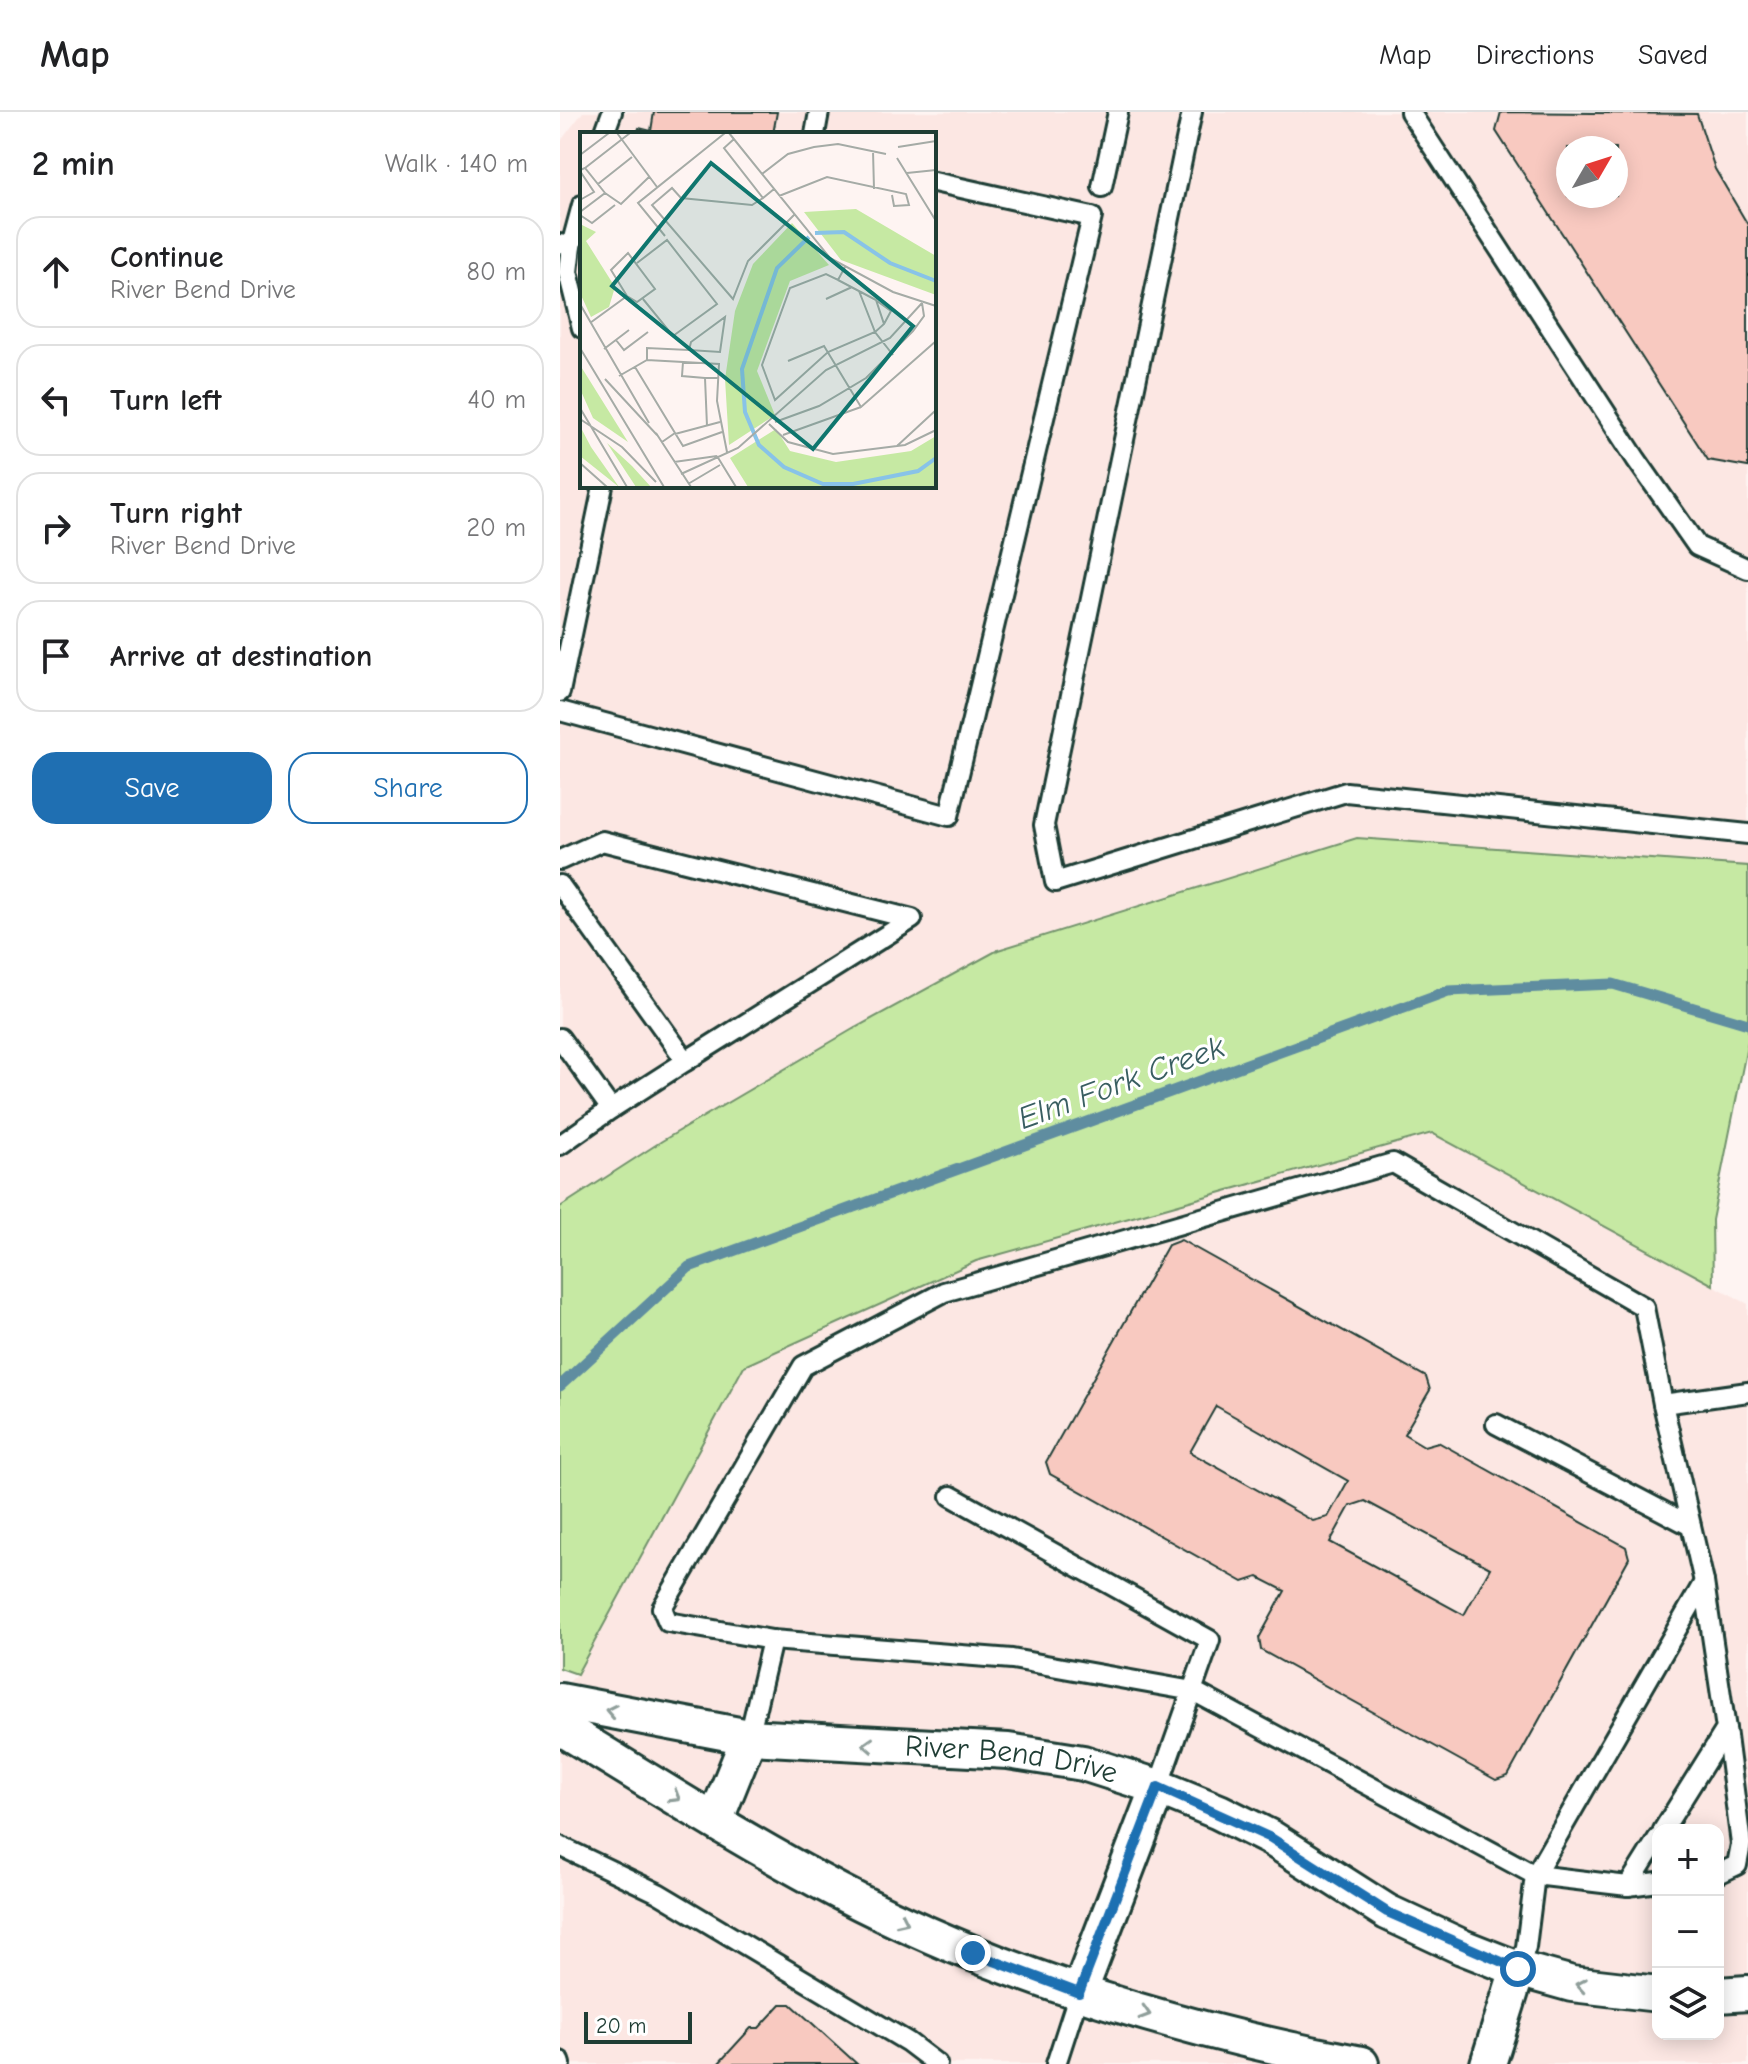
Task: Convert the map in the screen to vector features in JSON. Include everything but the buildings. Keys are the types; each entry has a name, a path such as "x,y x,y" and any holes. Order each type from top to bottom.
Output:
{"street":[{"name":"River Bend Drive","path":"560,1701 749,1737 1008,1751 1083,1763 1158,1787 1271,1838 1387,1912 1518,1969 1572,1984 1652,1993"},
{"path":"560,1727 715,1821 839,1891 973,1953 1079,1993 1300,2059 1361,2064"},
{"path":"715,1821 749,1737"},
{"path":"1079,1993 1158,1787"},
{"path":"1488,2064 1518,1969"},
{"path":"1724,1995 1748,1993"}],"lane":[{"path":"605,132 612,112"},
{"path":"815,132 819,112"},
{"path":"1102,187 1118,112"},
{"path":"1192,112 1044,825 1055,882 1346,792 1748,834"},
{"path":"1410,112 1636,459 1697,546 1748,569"},
{"path":"560,711 949,816 1092,217 936,182"},
{"path":"580,210 565,245 580,320"},
{"path":"560,692 603,488"},
{"path":"560,860 602,841 912,919 611,1109 560,1145"},
{"path":"560,885 686,1061"},
{"path":"560,1038 611,1109"},
{"path":"1652,1883 1628,1886 1535,1875 1193,1691 1012,1659 772,1640 668,1622 662,1608 803,1366 944,1292 1393,1163 1644,1307 1704,1582 1726,1729 1741,1844 1737,1865 1724,1871"},
{"path":"1663,1404 1748,1392"},
{"path":"1496,1424 1691,1526"},
{"path":"951,1496 1210,1640 1158,1787"},
{"path":"1518,1969 1526,1947 1535,1875 1704,1582"},
{"path":"749,1737 772,1640"},
{"path":"1667,1824 1726,1729"},
{"path":"560,1846 658,1893 908,2042 937,2064"},
{"path":"1628,1886 1652,1848"},
{"path":"1056,2064 1079,1993"}],"shaded area":[{"path":"583,112 1748,112 1748,866 1357,838 998,950 853,1029 662,1141 560,1207 560,142"},
{"path":"1433,1133 1748,1304 1748,2064 560,2064 560,1691 577,1674 744,1366 976,1261"}],"green space":[{"path":"1357,838 1748,866 1748,1041 1712,1220 1713,1285 1432,1133 976,1261 744,1366 577,1674 560,1668 560,1207 662,1141 853,1029 998,950"}],"waterway":[{"name":"Elm Fork Creek","path":"560,1386 689,1267 1448,991 1613,984 1748,1024"}],"route":[{"path":"973,1953 1079,1993 1158,1787 1271,1838 1387,1912 1518,1969"}]}
